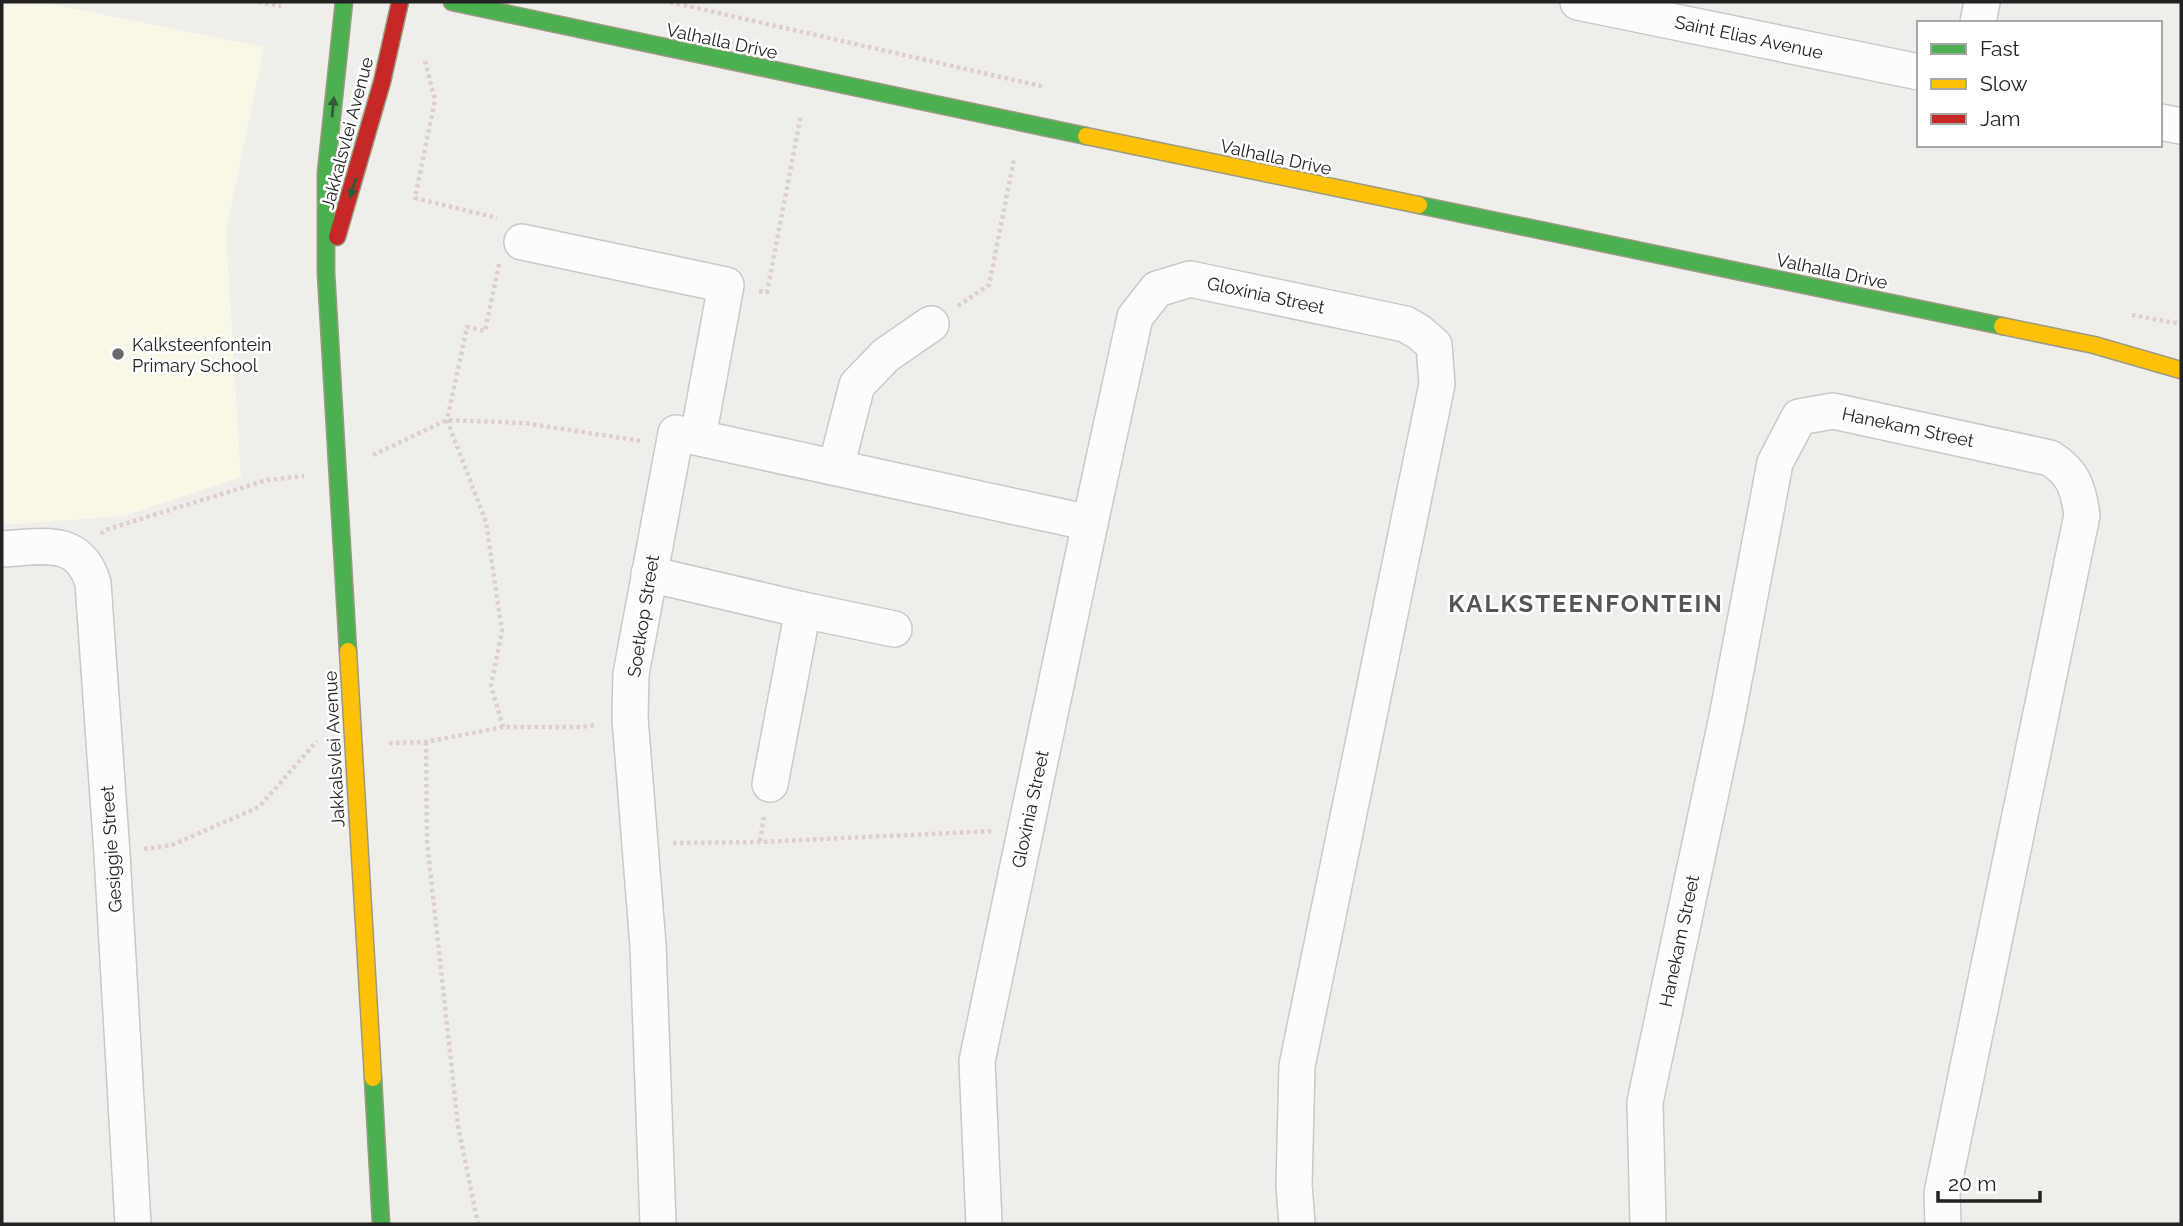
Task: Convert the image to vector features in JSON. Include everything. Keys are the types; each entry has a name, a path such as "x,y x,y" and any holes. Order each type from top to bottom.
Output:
{"main road":[{"name":"Jakkalsvlei Avenue","path":"344,2 326,173 326,272 381,1224"},
{"name":"Jakkalsvlei Avenue","path":"326,272 358,170 400,2"},
{"name":"Valhalla Drive","path":"452,2 1110,142 2094,345 2181,370"},
{"name":"Valhalla Drive","path":"2094,345 2169,348"}],"street":[{"name":"Saint Elias Avenue","path":"1578,2 1917,72"},
{"path":"1978,21 1982,2"},
{"path":"522,242 726,285"},
{"name":"Gloxinia Street","path":"984,1224 977,1061 1135,317 1157,289 1191,279 1405,324 1434,345 1437,384 1297,1066 1294,1185 1297,1224"},
{"name":"Soetkop Street","path":"658,1224 648,946 631,718 631,674 649,574 726,285"},
{"path":"836,467 857,385 886,355 931,324"},
{"name":"Hanekam Street","path":"1648,1224 1645,1102 1727,716 1775,463 1799,417 1833,411 2050,457 2064,467 2072,478 2082,515 1942,1193 1943,1224"},
{"path":"687,435 1090,523"},
{"path":"2,549 51,546 80,557"},
{"name":"Gesiggie Street","path":"80,557 88,567 93,583 133,1224"},
{"path":"649,574 894,629"},
{"path":"770,784 803,610"}],"path":[{"path":"258,2 281,6"},
{"path":"424,58 435,100 415,198 505,220 522,242 499,264 485,331 467,327 447,420 486,522 502,631 491,686 503,727"},
{"path":"726,285 767,292 801,115"},
{"path":"989,285 1014,158"},
{"path":"363,460 447,420 524,423 638,442 687,435"},
{"path":"80,557 105,530 267,480 312,475"},
{"path":"376,744 426,742 503,727 581,727 631,718"},
{"path":"112,854 172,845 259,807 318,741"},
{"path":"426,742 426,841 458,1126 478,1224"},
{"path":"640,843 760,842 1026,829"}],"shaded area":[{"name":"Kalksteenfontein Primary School","path":"2,2 41,2 264,47 226,232 241,477 124,516 2,525"}],"traffic: fast":[{"path":"344,2 326,173 326,273 348,651"},
{"path":"452,2 1086,136"},
{"path":"1419,205 2002,326"},
{"path":"373,1078 381,1224"}],"traffic: slow":[{"path":"1086,136 1419,205"},
{"path":"2002,326 2094,345 2181,370"},
{"path":"348,651 373,1078"}],"traffic: jam":[{"path":"337,237 382,82 400,2"}],"place":[{"name":"Kalksteenfontein Primary School","path":"118,354"}],"district":[{"name":"KALKSTEENFONTEIN","path":"1586,603"}]}
